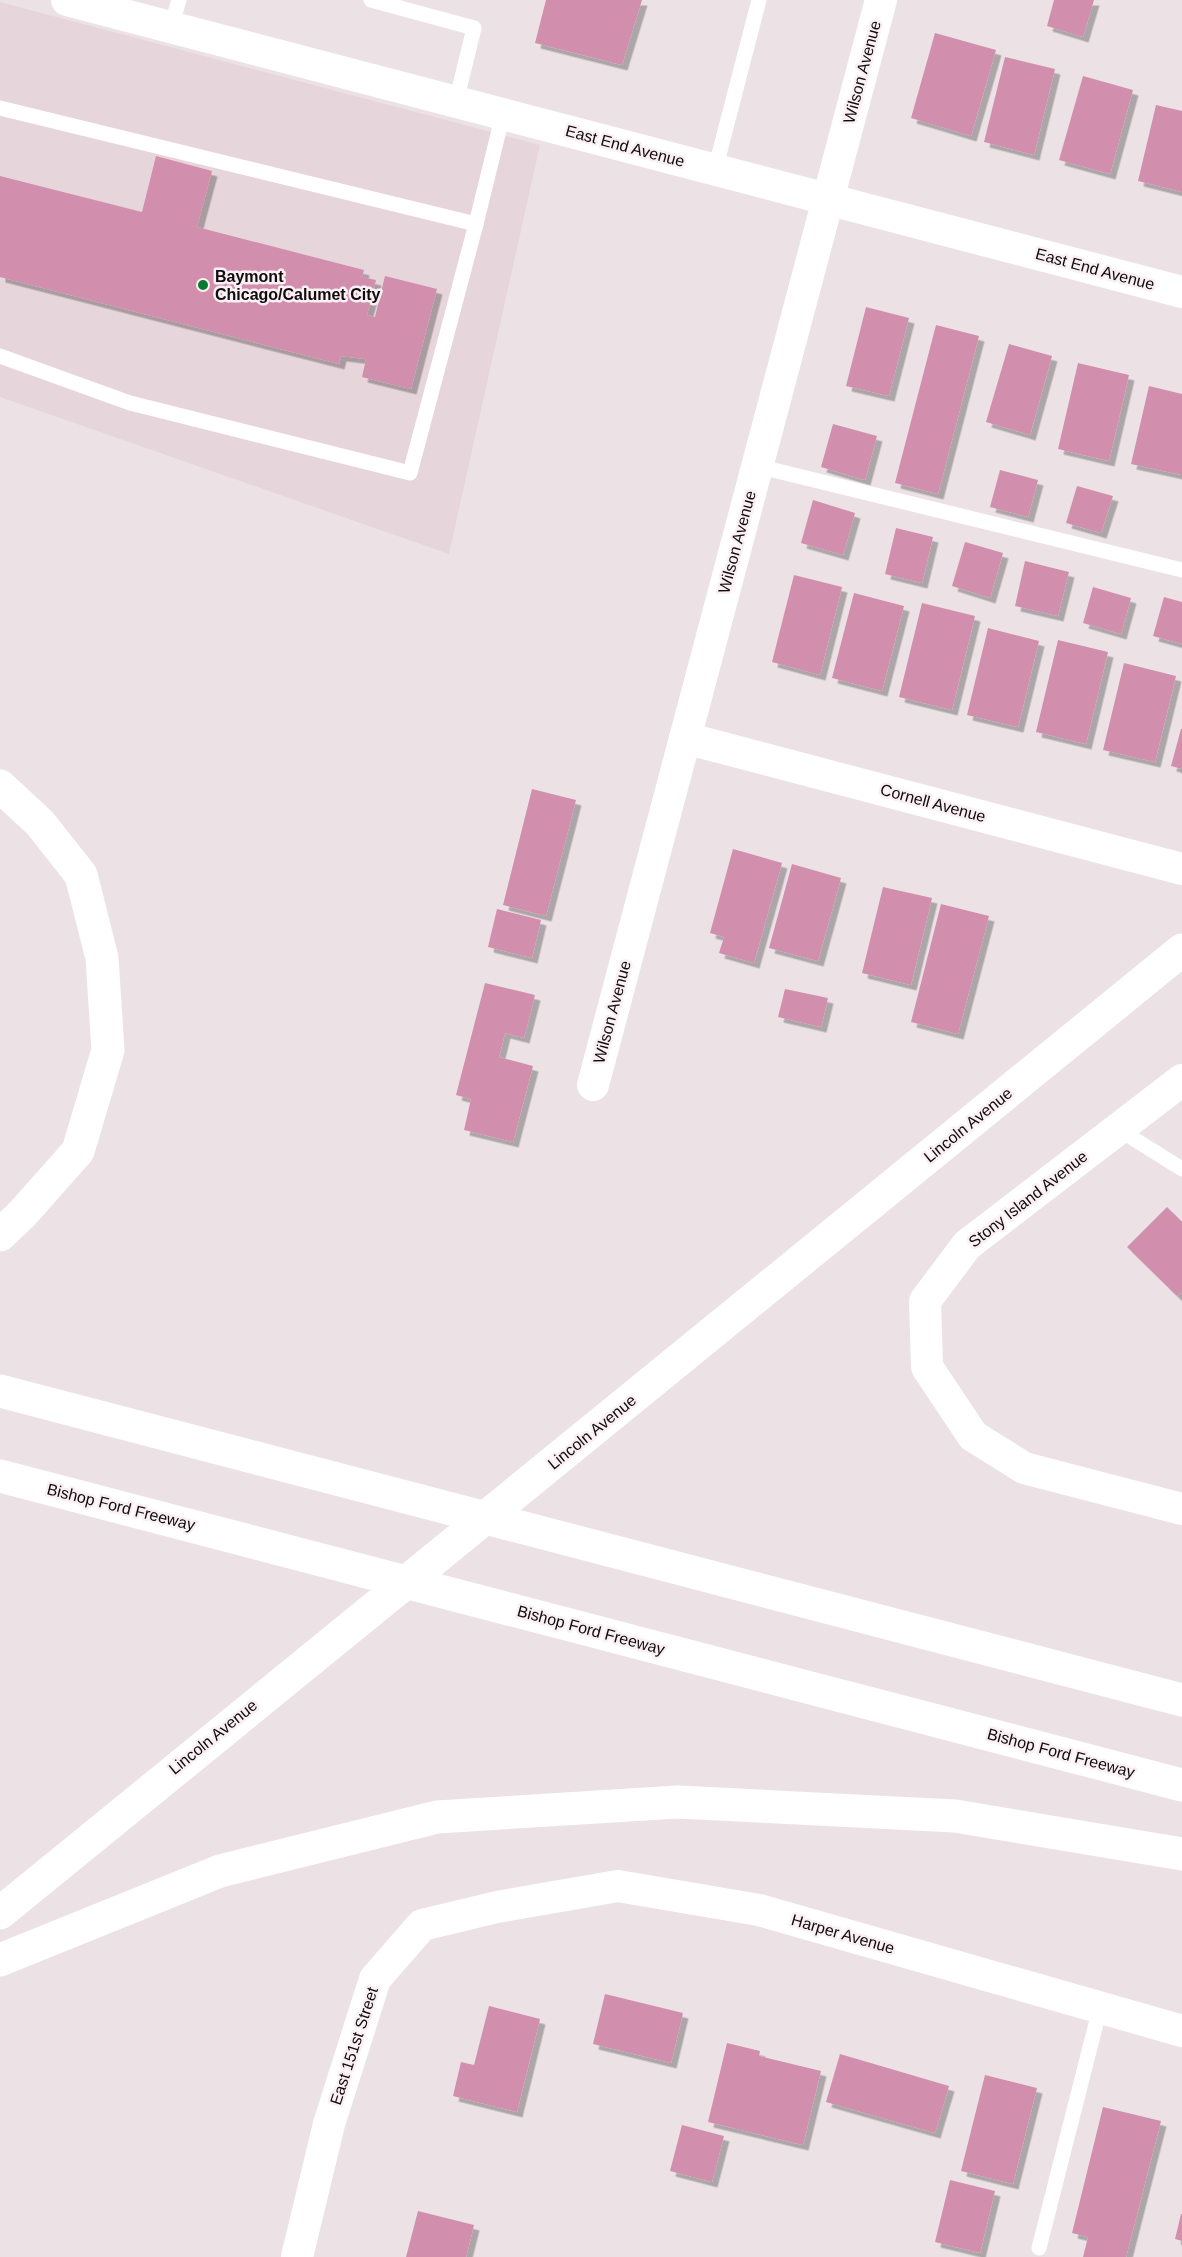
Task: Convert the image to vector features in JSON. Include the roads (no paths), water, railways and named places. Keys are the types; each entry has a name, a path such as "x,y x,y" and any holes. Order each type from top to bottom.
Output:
{"main road":[{"path":"0,786 40,823 81,875 102,957 108,1050 78,1151 23,1213 0,1235"},
{"name":"Lincoln Avenue","path":"0,1913 264,1695 628,1404 1182,950"},
{"path":"0,1391 1182,1700"},
{"name":"Bishop Ford Freeway","path":"0,1476 1182,1785"},
{"path":"0,1960 220,1871 437,1816 678,1802 701,1803 955,1816 1182,1854"}],"street":[{"name":"East End Avenue","path":"67,0 175,13 456,102 1182,292"},
{"name":"Wilson Avenue","path":"593,1085 881,0"},
{"name":"Cornell Avenue","path":"685,738 1182,869"},
{"name":"Stony Island Avenue","path":"1182,1080 967,1245 925,1301 927,1367 973,1436 1024,1468 1182,1509"},
{"name":"Harper Avenue","path":"497,1907 618,1886 747,1908 1182,2031"},
{"name":"East 151st Street","path":"297,2257 329,2124 375,1979 422,1925 497,1907"}],"lane":[{"path":"371,0 474,28 456,102"},
{"path":"715,170 759,0"},
{"path":"0,108 476,224"},
{"path":"0,356 130,403 410,473 503,114"},
{"path":"757,466 1182,570"},
{"path":"1118,1129 1182,1169"},
{"path":"1039,2248 1100,2008"}],"place":[{"name":"Baymont Chicago/Calumet City","path":"203,285"}]}
